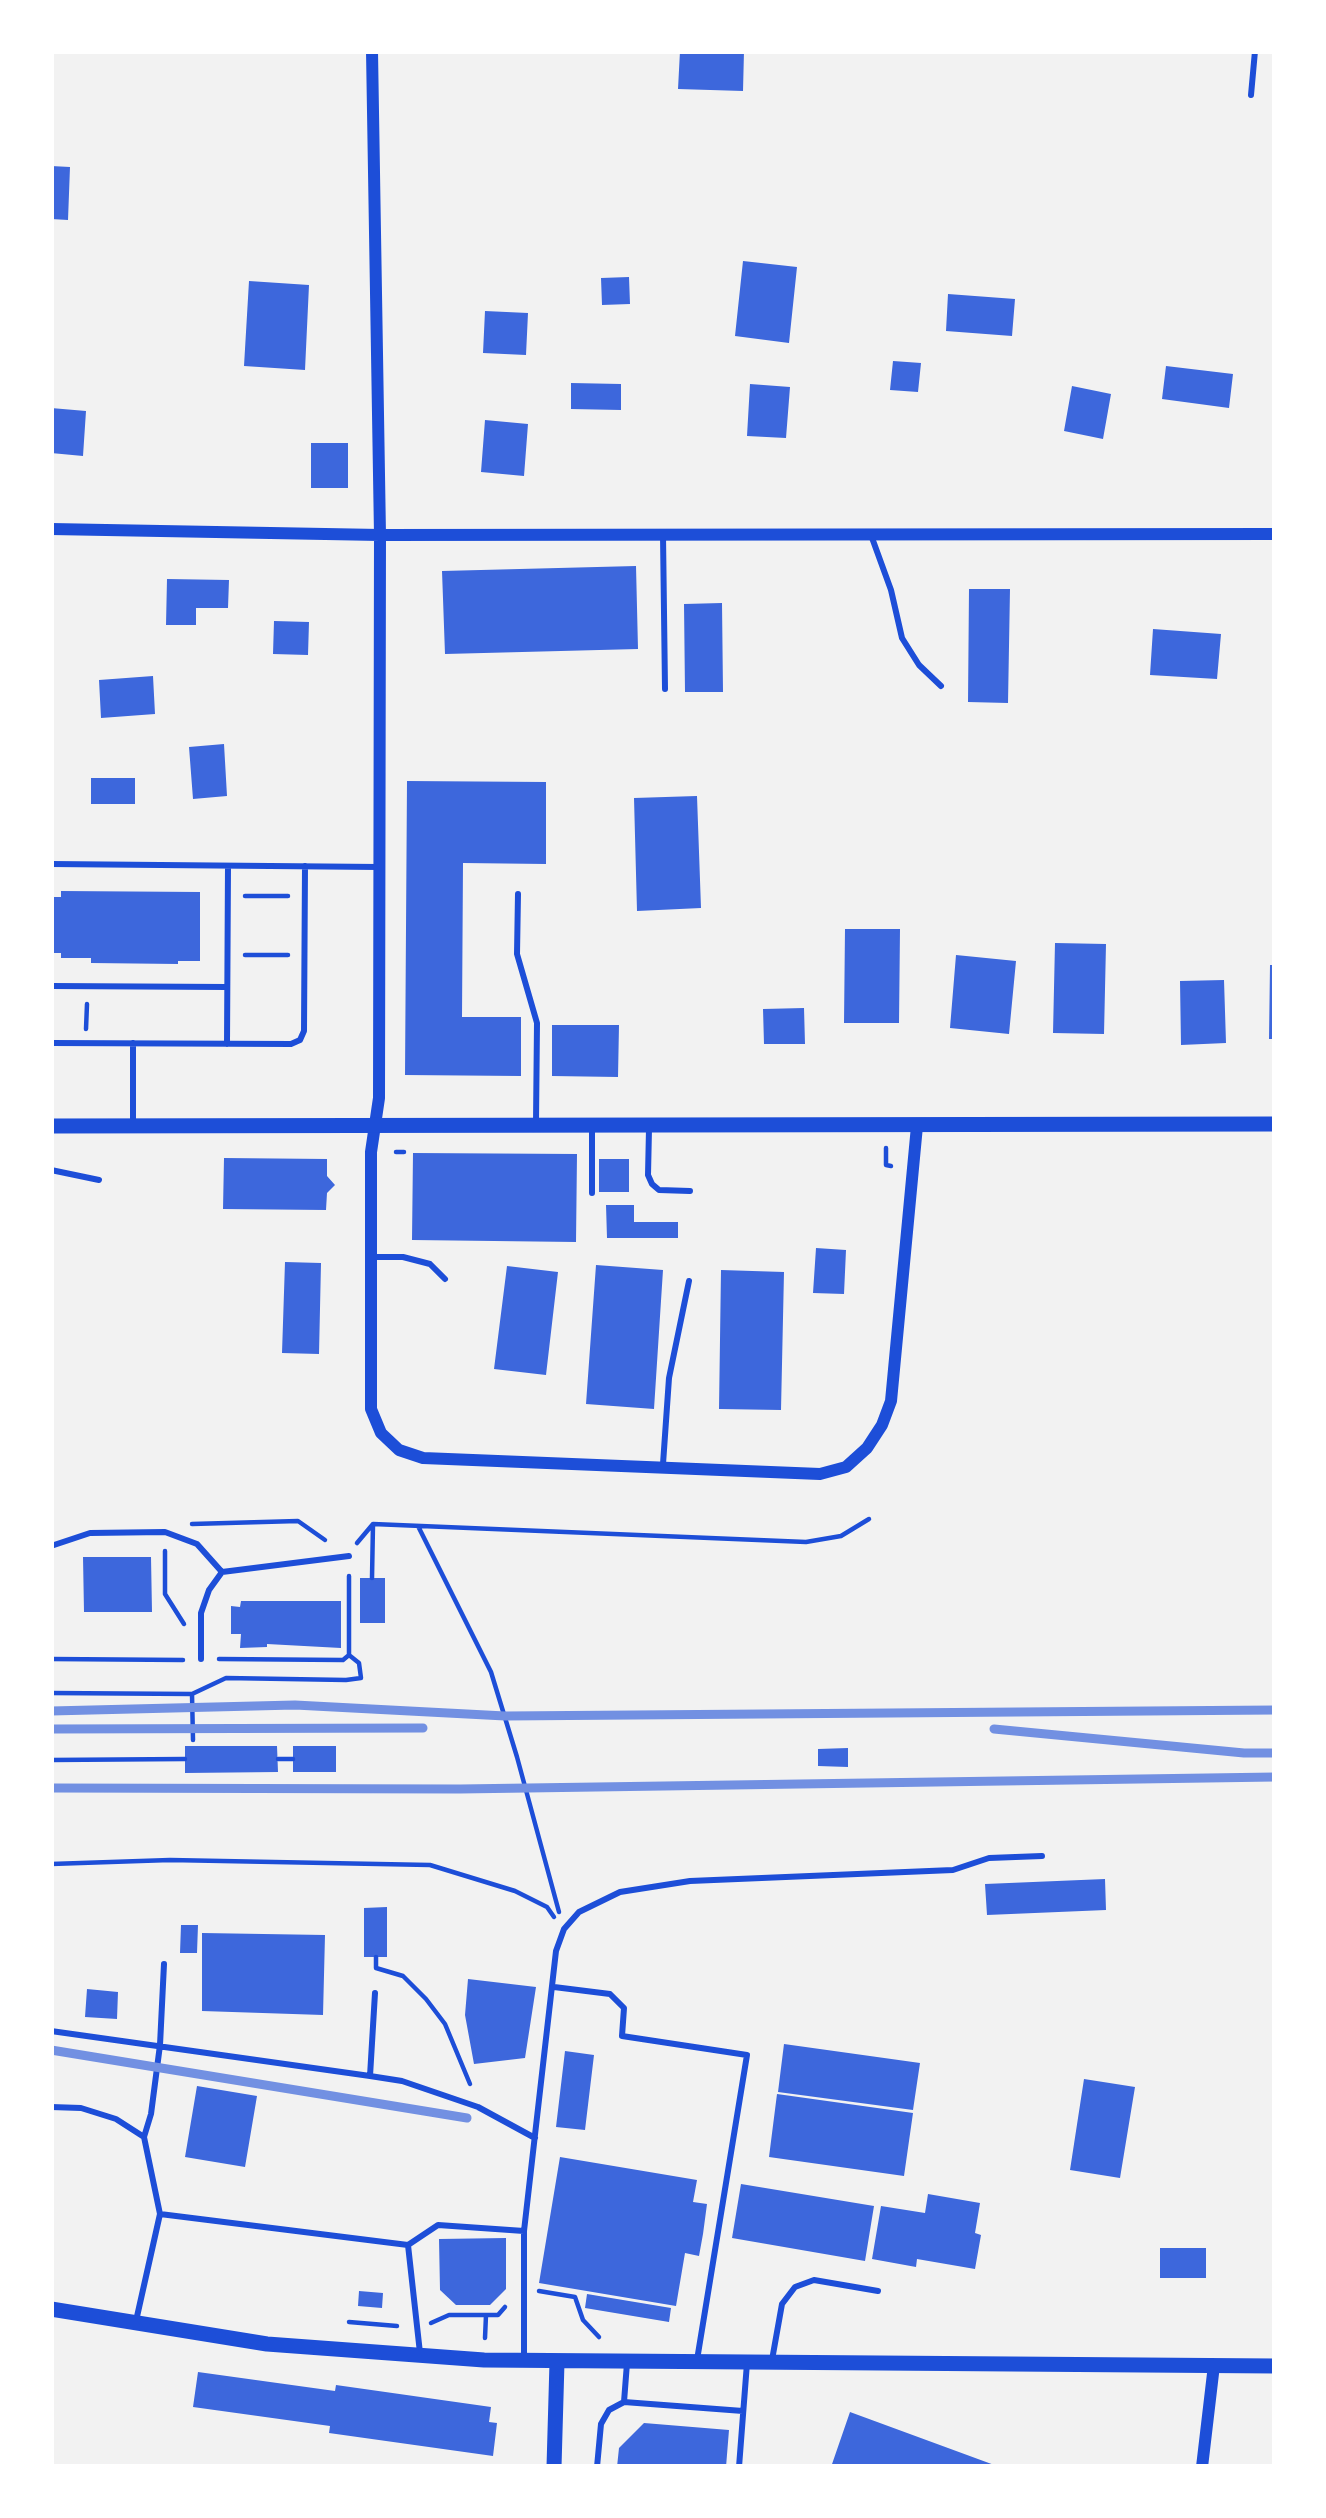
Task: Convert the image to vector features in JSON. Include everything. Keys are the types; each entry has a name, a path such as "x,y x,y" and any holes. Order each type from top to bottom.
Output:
{"street":[{"path":"371,51 380,535 379,1098 371,1152 371,1408 381,1432 399,1450 423,1458 820,1474 846,1466 867,1448 891,1401 917,1126"},
{"path":"51,529 380,535 1275,534"},
{"path":"51,1126 1275,1124"},
{"path":"51,2309 267,2344 524,2361 1275,2366"},
{"path":"554,2467 557,2362"},
{"path":"1202,2467 1214,2366"}],"lane":[{"path":"1251,95 1255,51"},
{"path":"664,535 665,689"},
{"path":"871,535 902,638 919,665 941,686"},
{"path":"51,864 379,867"},
{"path":"226,1044 228,866"},
{"path":"51,1043 291,1044 300,1040 304,1031 305,866"},
{"path":"518,894 517,954 537,1023 536,1125"},
{"path":"51,986 227,987"},
{"path":"133,1126 134,1043"},
{"path":"649,1125 652,1184 659,1190 690,1191"},
{"path":"592,1126 592,1193"},
{"path":"51,1170 99,1180"},
{"path":"371,1257 403,1257 430,1264 445,1279"},
{"path":"662,1468 669,1378 688,1281"},
{"path":"51,1546 90,1533 164,1532 197,1544 222,1572"},
{"path":"201,1659 201,1613 222,1572 349,1556"},
{"path":"524,2361 524,2230 556,1951 564,1929 579,1912 620,1892 690,1881 953,1870 989,1858 1042,1856"},
{"path":"135,2324 160,2214 144,2137 160,2045 164,1964"},
{"path":"553,1987 610,1994 624,2008 622,2036 747,2055 696,2363"},
{"path":"370,2076 375,1993"},
{"path":"51,2031 402,2081 478,2107 535,2138"},
{"path":"51,2107 82,2108 116,2119 144,2137"},
{"path":"160,2214 408,2246 438,2225 524,2230"},
{"path":"408,2246 420,2356"},
{"path":"772,2363 782,2304 795,2287 814,2280 878,2291"},
{"path":"624,2402 627,2362"},
{"path":"739,2467 747,2363"},
{"path":"597,2467 601,2424 609,2410 624,2402 743,2411"}],"path":[{"path":"227,896 305,896"},
{"path":"227,955 305,956"},
{"path":"86,1043 87,986"},
{"path":"373,1524 806,1542 841,1536 869,1519"},
{"path":"184,1625 166,1594 164,1532 196,1523 298,1521 349,1556"},
{"path":"51,1694 192,1694 226,1678 361,1678 358,1663 349,1654 349,1556 373,1524"},
{"path":"372,1578 373,1524"},
{"path":"418,1526 491,1672 564,1929"},
{"path":"51,1659 343,1660 349,1654"},
{"path":"192,1694 193,1740"},
{"path":"278,1759 293,1759"},
{"path":"51,1760 185,1760"},
{"path":"51,1864 170,1860 430,1865 515,1891 547,1907 564,1929"},
{"path":"376,1957 376,1968 403,1976 445,2024 478,2107"},
{"path":"349,2322 418,2328 449,2315 498,2315 524,2288 575,2293 583,2320 605,2344"},
{"path":"485,2338 486,2315"}],"building":[{"path":"680,51 744,51 743,91 678,89"},
{"path":"51,166 70,167 68,220 51,219"},
{"path":"743,261 797,267 789,343 735,336"},
{"path":"629,277 630,304 602,305 601,278"},
{"path":"249,281 309,285 305,370 244,366"},
{"path":"948,294 1015,299 1012,336 946,331"},
{"path":"485,311 528,313 526,355 483,353"},
{"path":"893,361 921,363 918,392 890,390"},
{"path":"1166,366 1233,374 1229,408 1162,399"},
{"path":"571,383 621,384 621,410 571,409"},
{"path":"750,384 790,387 786,438 747,436"},
{"path":"1072,386 1111,394 1103,439 1064,431"},
{"path":"51,408 86,411 83,456 51,453"},
{"path":"485,420 528,424 524,476 481,472"},
{"path":"311,443 348,443 348,488 311,488"},
{"path":"636,566 638,649 445,654 442,571"},
{"path":"167,579 229,580 228,608 196,608 196,625 166,625"},
{"path":"969,589 1010,589 1008,703 968,702"},
{"path":"722,603 723,692 685,692 684,604"},
{"path":"274,621 309,622 308,655 273,654"},
{"path":"1153,629 1221,634 1217,679 1150,675"},
{"path":"153,676 155,714 101,718 99,680"},
{"path":"224,744 227,796 193,799 189,747"},
{"path":"91,778 135,778 135,804 91,804"},
{"path":"407,781 546,782 546,864 463,863 462,1017 521,1017 521,1076 405,1075"},
{"path":"697,796 701,908 637,911 634,798"},
{"path":"61,891 200,892 200,961 91,963 91,958 61,958 61,953 51,953 51,897 61,897"},
{"path":"845,929 900,929 899,1023 844,1023"},
{"path":"1055,943 1106,944 1104,1034 1053,1033"},
{"path":"956,955 1016,961 1009,1034 950,1028"},
{"path":"1270,965 1275,965 1275,1039 1269,1039"},
{"path":"1224,980 1226,1043 1181,1045 1180,981"},
{"path":"804,1008 805,1044 764,1044 763,1009"},
{"path":"552,1025 619,1025 618,1077 552,1076"},
{"path":"413,1153 577,1154 576,1242 412,1240"},
{"path":"224,1158 327,1159 327,1176 335,1185 327,1193 326,1210 223,1209"},
{"path":"599,1159 629,1159 629,1192 599,1192"},
{"path":"606,1205 634,1205 634,1222 678,1222 678,1238 607,1238"},
{"path":"816,1248 846,1250 844,1294 813,1293"},
{"path":"285,1262 321,1263 319,1354 282,1353"},
{"path":"596,1265 663,1270 654,1409 586,1404"},
{"path":"507,1266 558,1272 546,1375 494,1369"},
{"path":"721,1270 784,1272 781,1410 719,1409"},
{"path":"83,1557 151,1557 152,1612 84,1612"},
{"path":"360,1578 385,1578 385,1623 360,1623"},
{"path":"241,1601 341,1601 341,1648 267,1644 240,1648 241,1634 231,1634 231,1606 240,1607"},
{"path":"185,1746 277,1746 278,1772 185,1773"},
{"path":"293,1746 336,1746 336,1772 293,1772"},
{"path":"848,1748 848,1767 818,1766 818,1749"},
{"path":"1105,1879 1106,1910 987,1915 985,1884"},
{"path":"387,1907 387,1957 364,1957 364,1908"},
{"path":"181,1925 198,1925 197,1953 180,1953"},
{"path":"202,1933 325,1935 323,2015 202,2011"},
{"path":"468,1979 536,1987 525,2058 474,2064 465,2015"},
{"path":"87,1989 118,1992 117,2019 85,2017"},
{"path":"784,2044 920,2063 913,2110 778,2092"},
{"path":"565,2051 594,2055 585,2130 556,2127"},
{"path":"1084,2079 1135,2087 1120,2178 1070,2170"},
{"path":"197,2086 257,2096 245,2167 185,2157"},
{"path":"777,2094 913,2113 904,2176 769,2157"},
{"path":"560,2157 697,2180 693,2202 707,2204 703,2234 699,2256 685,2253 676,2306 539,2283"},
{"path":"741,2184 874,2206 865,2261 732,2238"},
{"path":"928,2194 980,2203 975,2269 917,2259 916,2267 872,2259 881,2206 925,2213"},
{"path":"506,2238 506,2289 490,2305 456,2305 440,2290 439,2239"},
{"path":"1160,2248 1206,2248 1206,2278 1160,2278"},
{"path":"359,2291 383,2293 382,2308 358,2306"},
{"path":"587,2294 671,2308 669,2322 585,2308"},
{"path":"198,2372 491,2407 489,2422 497,2423 493,2456 329,2433 330,2426 193,2407"},
{"path":"850,2412 997,2466 997,2467 831,2467"},
{"path":"644,2423 729,2430 726,2467 617,2467 619,2448"}],"railway":[{"path":"51,1711 295,1705 505,1716 1275,1710"},
{"path":"51,1729 423,1728"},
{"path":"994,1729 1275,1753"},
{"path":"51,1788 460,1789 1275,1777"},
{"path":"51,2050 467,2118"}]}
